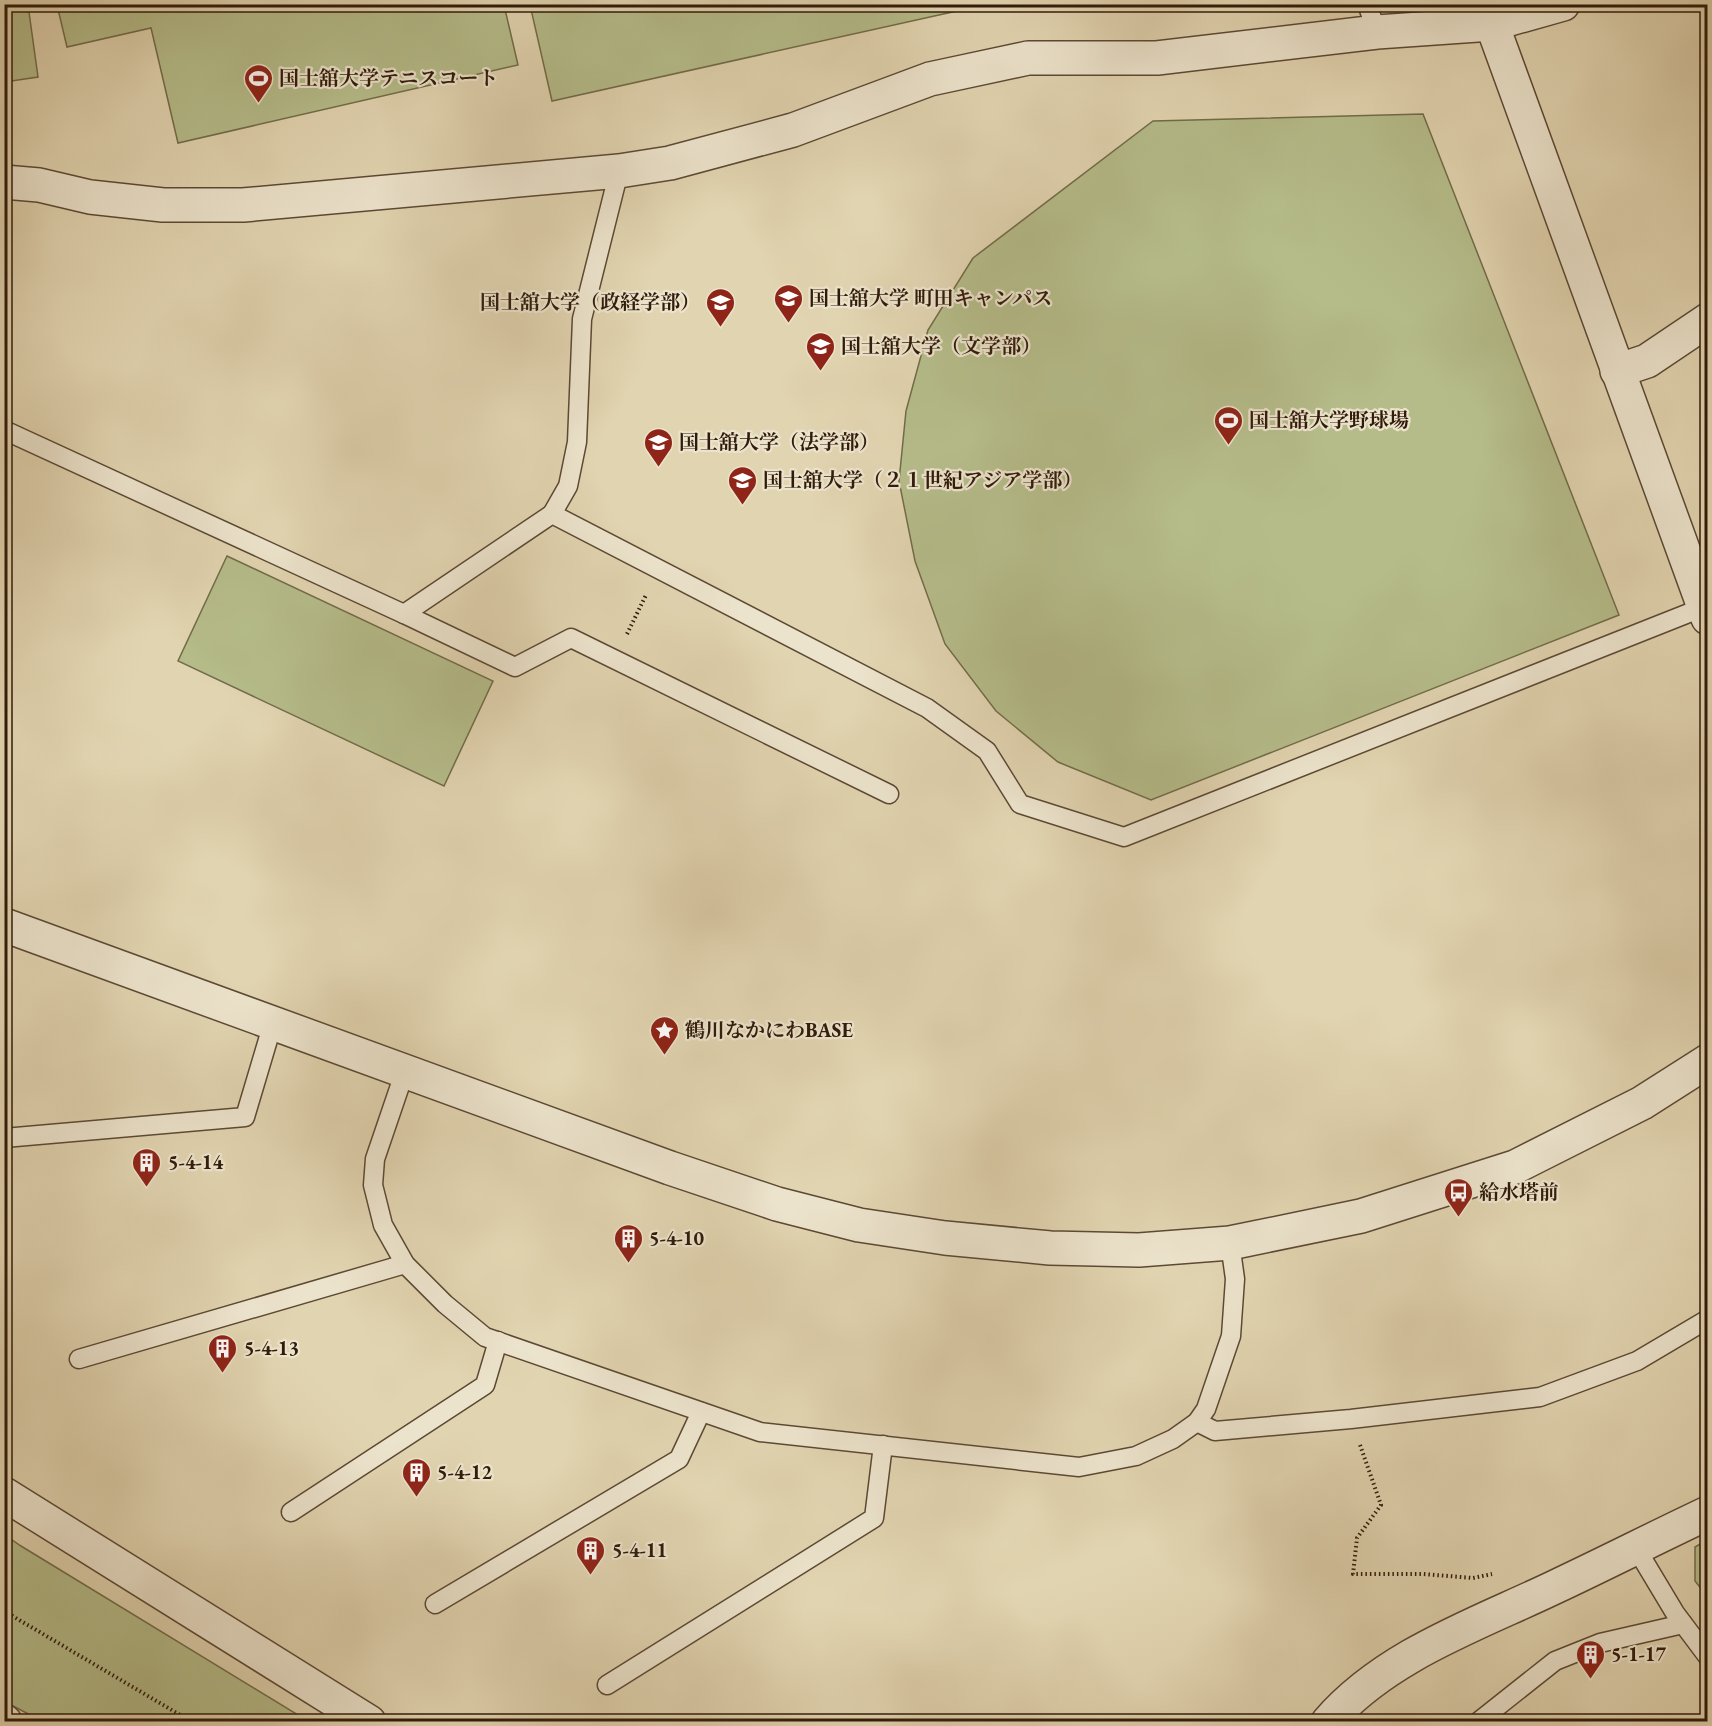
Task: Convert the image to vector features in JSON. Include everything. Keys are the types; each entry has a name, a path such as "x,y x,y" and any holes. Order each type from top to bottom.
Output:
{"street":[{"path":"4,182 39,185 90,197 163,205 243,205 619,171 670,163 782,133 930,79 1028,58 1157,58 1372,18 1496,11 1563,4"},
{"path":"1496,11 1617,371 1706,613"},
{"path":"1617,371 1647,361 1707,320"},
{"path":"4,925 670,1168 777,1204 859,1225 1050,1248 1139,1250 1230,1243 1361,1216 1515,1167 1642,1103 1707,1060"},
{"path":"4,1494 369,1722"},
{"path":"1328,1722 1339,1709 1387,1672 1445,1638 1707,1513"}],"lane":[{"path":"404,614 552,514 568,486 577,442 582,319 619,171"},
{"path":"4,430 515,667 571,638 889,794"},
{"path":"552,514 927,708 987,751 1020,804 1124,837 1706,613"},
{"path":"4,1138 245,1117 273,1023"},
{"path":"405,1071 375,1159 373,1185 383,1225 405,1264 445,1304 485,1337 760,1432 1079,1467 1136,1456 1173,1439 1197,1422 1206,1409 1231,1336 1235,1279 1230,1243"},
{"path":"79,1359 405,1264"},
{"path":"1197,1422 1215,1431 1351,1419 1539,1397 1637,1361 1707,1319"},
{"path":"291,1512 485,1385 498,1341"},
{"path":"435,1604 679,1459 701,1412"},
{"path":"607,1685 874,1518 883,1445"},
{"path":"1636,1548 1683,1624 1707,1657"},
{"path":"1478,1722 1555,1661 1600,1643 1683,1624"}],"path":[{"path":"614,659 659,570"},
{"path":"1351,1419 1381,1505 1356,1538 1353,1574 1423,1574 1473,1578 1496,1573"},
{"path":"4,1611 192,1722"}],"green space":[{"path":"530,4 984,5 552,101"},
{"path":"4,5 28,5 38,77 5,82"},
{"name":"国士舘大学テニスコート","path":"57,5 504,5 518,65 178,143 151,28 67,47"},
{"name":"国士舘大学野球場","path":"1423,114 1619,615 1151,800 1058,762 996,711 945,644 915,561 899,481 906,411 928,330 973,258 1153,121"},
{"path":"227,556 493,681 444,786 178,661"},
{"path":"5,1535 308,1721 42,1721 5,1702"},
{"path":"1707,1540 1707,1596 1695,1581 1695,1547"}],"place":[{"name":"国士舘大学テニスコート","path":"258,104"},
{"name":"国士舘大学 町田キャンパス","path":"788,324"},
{"name":"国士舘大学（政経学部）","path":"721,328"},
{"name":"国士舘大学（文学部）","path":"820,372"},
{"name":"国士舘大学野球場","path":"1228,446"},
{"name":"国士舘大学（法学部）","path":"658,468"},
{"name":"国士舘大学（２１世紀アジア学部）","path":"742,506"},
{"name":"鶴川なかにわBASE","path":"664,1056"},
{"name":"5-4-14","path":"147,1188"},
{"name":"給水塔前","path":"1458,1218"},
{"name":"5-4-10","path":"628,1264"},
{"name":"5-4-13","path":"223,1374"},
{"name":"5-4-12","path":"416,1498"},
{"name":"5-4-11","path":"591,1576"},
{"name":"5-1-17","path":"1590,1680"}]}
